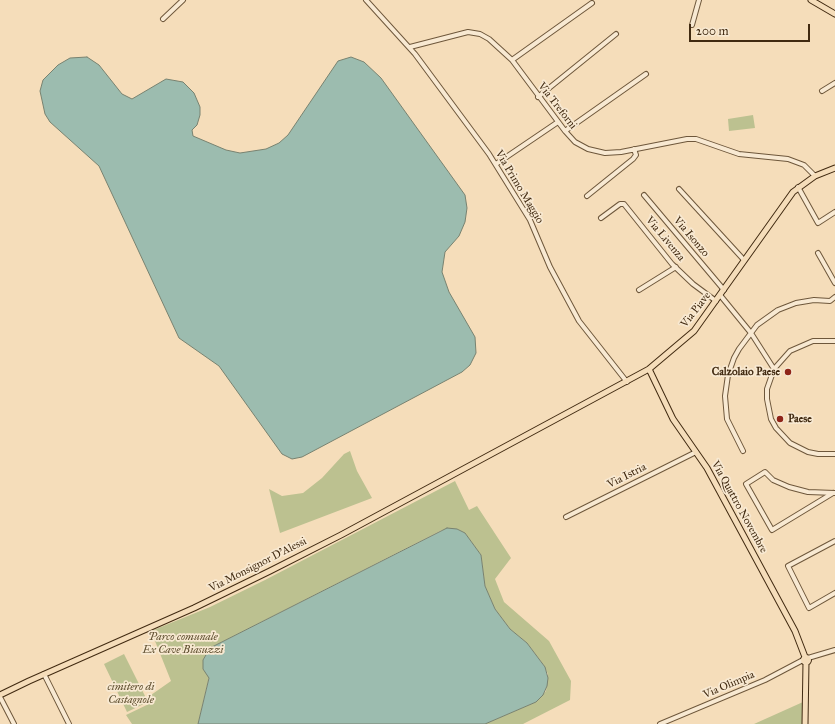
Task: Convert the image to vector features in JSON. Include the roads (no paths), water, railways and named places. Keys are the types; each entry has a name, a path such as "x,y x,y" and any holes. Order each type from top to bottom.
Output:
{"main road":[{"path":"811,0 835,14"},
{"name":"Via Piave","path":"517,439 649,369 694,331 722,293 781,206 798,187 815,176 835,168"},
{"name":"Via Quattro Novembre","path":"649,369 673,419 696,452 795,631 806,660 805,724"},
{"name":"Via Monsignor D'Alessi","path":"0,696 44,674 194,608 270,571 341,535 517,439"}],"street":[{"path":"163,19 183,0"},
{"path":"366,0 410,48"},
{"path":"692,25 699,0"},
{"path":"512,60 592,2"},
{"name":"Via Treforni","path":"410,48 462,33 472,32 490,40 512,60 538,97 565,131 580,146 596,152 613,153 687,138 696,139 739,154 788,159 804,165 815,176"},
{"path":"538,97 616,34"},
{"name":"Via Primo Maggio","path":"410,48 496,164 530,220 550,267 579,321 627,382"},
{"path":"565,131 646,74"},
{"path":"822,91 835,83"},
{"path":"496,164 558,122"},
{"path":"587,196 633,159 636,155 634,149"},
{"path":"798,187 818,223 835,212"},
{"path":"679,189 744,260"},
{"name":"Via Isonzo","path":"644,195 722,293 751,333 774,369"},
{"name":"Via Livenza","path":"601,218 620,204 624,204 676,267 693,284 716,301"},
{"path":"818,253 835,283"},
{"path":"639,290 676,267"},
{"path":"743,451 728,419 724,396 734,358 751,333 778,310 796,303 814,300 830,301 835,297"},
{"path":"835,341 813,341 801,344 781,359 774,369 770,379 767,399 769,414 776,428 790,443 799,449 818,454 835,454"},
{"name":"Via Istria","path":"566,517 696,452"},
{"path":"764,472 773,480 789,488 808,492 834,493 772,530 746,484 764,472"},
{"path":"835,542 788,566 809,608 835,593"},
{"name":"Via Olimpia","path":"660,724 765,680 806,660 835,650"},
{"path":"44,674 69,724"},
{"path":"0,696 14,724"}],"place":[{"name":"Calzolaio Paese","path":"788,372"},
{"name":"Paese","path":"780,419"}],"park label":[{"name":"Parco comunale Ex Cave Biasuzzi","path":"183,643"},
{"name":"cimitero di Castagnole","path":"131,693"}]}
